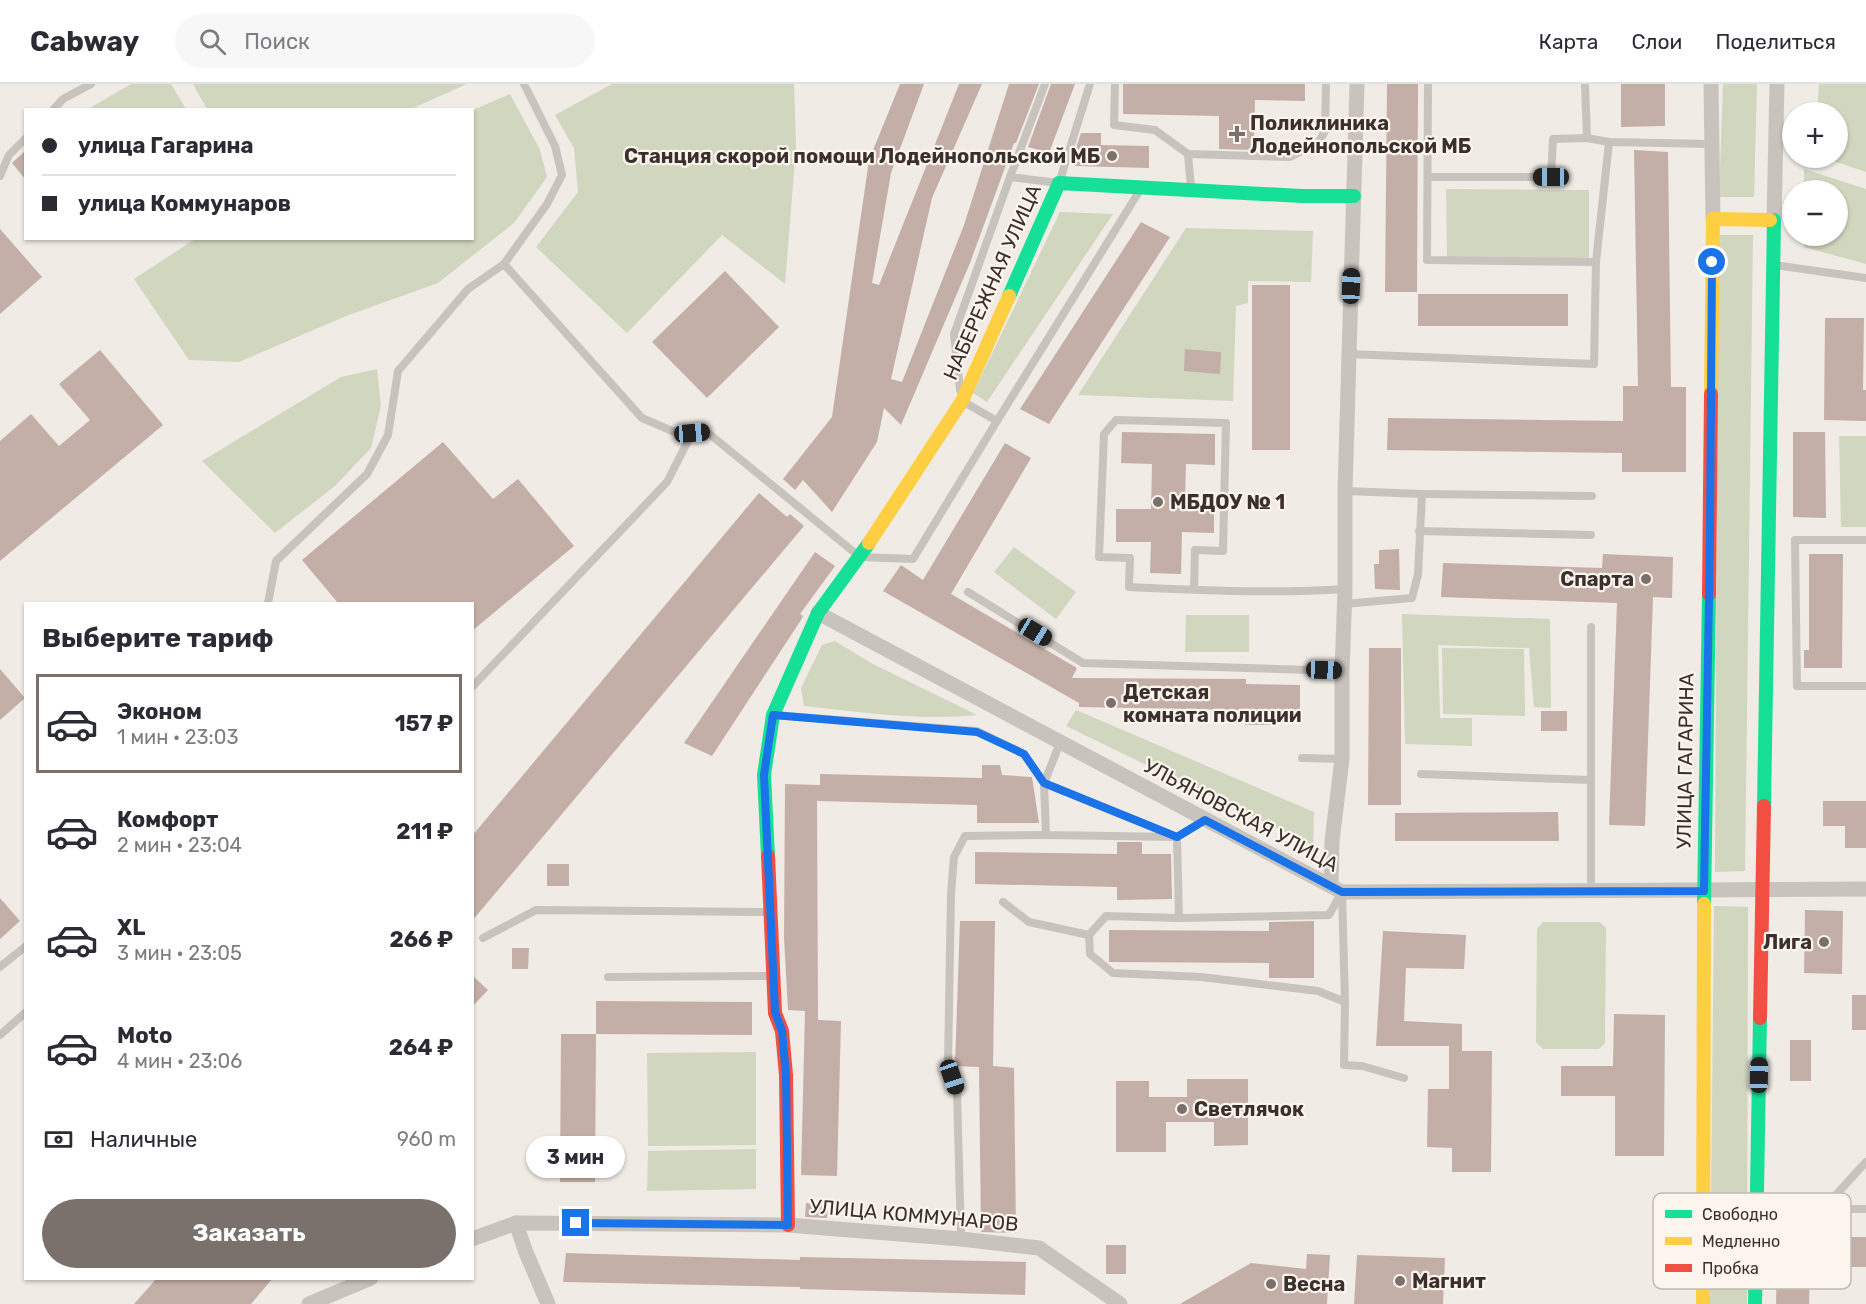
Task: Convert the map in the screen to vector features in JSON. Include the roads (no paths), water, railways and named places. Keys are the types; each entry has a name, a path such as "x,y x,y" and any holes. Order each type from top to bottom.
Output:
{"street":[{"path":"1336,889 1332,841 1342,759 1345,491 1357,84"},
{"name":"УЛИЦА ГАГАРИНА","path":"1703,1193 1713,219 1711,84"},
{"path":"1757,1193 1776,84"},
{"name":"НАБЕРЕЖНАЯ УЛИЦА","path":"788,1225 786,1075 782,1031 775,1012 764,775 773,715 818,613 860,557 962,401 1059,183 1302,196 1354,196"},
{"path":"1713,219 1774,220"},
{"name":"УЛЬЯНОВСКАЯ УЛИЦА","path":"818,613 1336,889 1704,891 1866,889"},
{"path":"516,1223 548,1304"},
{"name":"УЛИЦА КОММУНАРОВ","path":"474,1238 516,1223 788,1225 961,1239 1039,1248 1120,1304"},
{"path":"309,1304 366,1280"},
{"name":"УЛИЦА ГАГАРИНА","path":"1702,1289 1702,1304"},
{"path":"1755,1289 1755,1304"}],"lane":[{"path":"55,108 63,99 92,84"},
{"path":"268,602 276,561 367,474 388,435 398,371 468,289 504,264 547,204 562,175 555,146 524,84"},
{"path":"997,422 962,401 954,334 1045,84"},
{"path":"1010,177 1059,183 1090,84"},
{"path":"1115,84 1114,125 1155,130 1188,154 1290,157 1318,143 1324,131 1326,84"},
{"path":"1428,84 1426,260 1596,262"},
{"path":"1585,84 1587,138"},
{"path":"1428,177 1551,177 1552,139 1587,138 1609,142 1711,144"},
{"path":"0,176 9,155 24,140"},
{"path":"1349,354 1594,364 1596,262 1609,142"},
{"path":"1188,154 1191,190"},
{"path":"504,264 642,418 677,433 707,432 860,557 913,559 1142,186"},
{"path":"1773,265 1866,278"},
{"path":"1194,589 1195,550 1224,551 1226,423 1116,420 1104,434 1099,557 1130,558 1129,587 1412,598 1418,574 1422,494"},
{"path":"474,685 667,482 692,433"},
{"path":"1345,491 1592,496"},
{"path":"1419,531 1591,535"},
{"path":"1866,540 1795,540 1797,686 1866,686"},
{"path":"968,592 1083,663 1342,671"},
{"path":"1591,627 1591,890"},
{"path":"773,715 977,732 1024,754 1044,783 1177,837"},
{"path":"1046,835 1044,783 1059,743"},
{"path":"1302,758 1342,759"},
{"path":"1421,774 1591,780"},
{"path":"961,1239 957,1090 948,1064 951,894 954,857 965,836 1177,837 1205,820"},
{"path":"1177,837 1179,918"},
{"path":"1336,889 1329,915 1232,915 1179,918 1106,916 1089,934 1090,954 1113,973 1201,977 1318,991 1345,1002"},
{"path":"1336,889 1345,1002 1344,1065 1362,1066 1404,1078"},
{"path":"1003,902 1029,922 1089,934"},
{"path":"483,938 536,910 769,912"},
{"path":"0,967 24,948"},
{"path":"608,976 773,976"},
{"path":"1,1031 24,1014"},
{"path":"1837,1193 1866,1162"}],"place":[{"name":"Поликлиника Лодейнопольской МБ","path":"1237,134"},
{"name":"Станция скорой помощи Лодейнопольской МБ","path":"1112,156"},
{"name":"МБДОУ № 1","path":"1158,502"},
{"name":"Спарта","path":"1646,579"},
{"name":"Детская комната полиции","path":"1111,703"},
{"name":"Лига","path":"1824,942"},
{"name":"Светлячок","path":"1182,1109"},
{"name":"Магнит","path":"1400,1281"},
{"name":"Весна","path":"1271,1284"}]}
